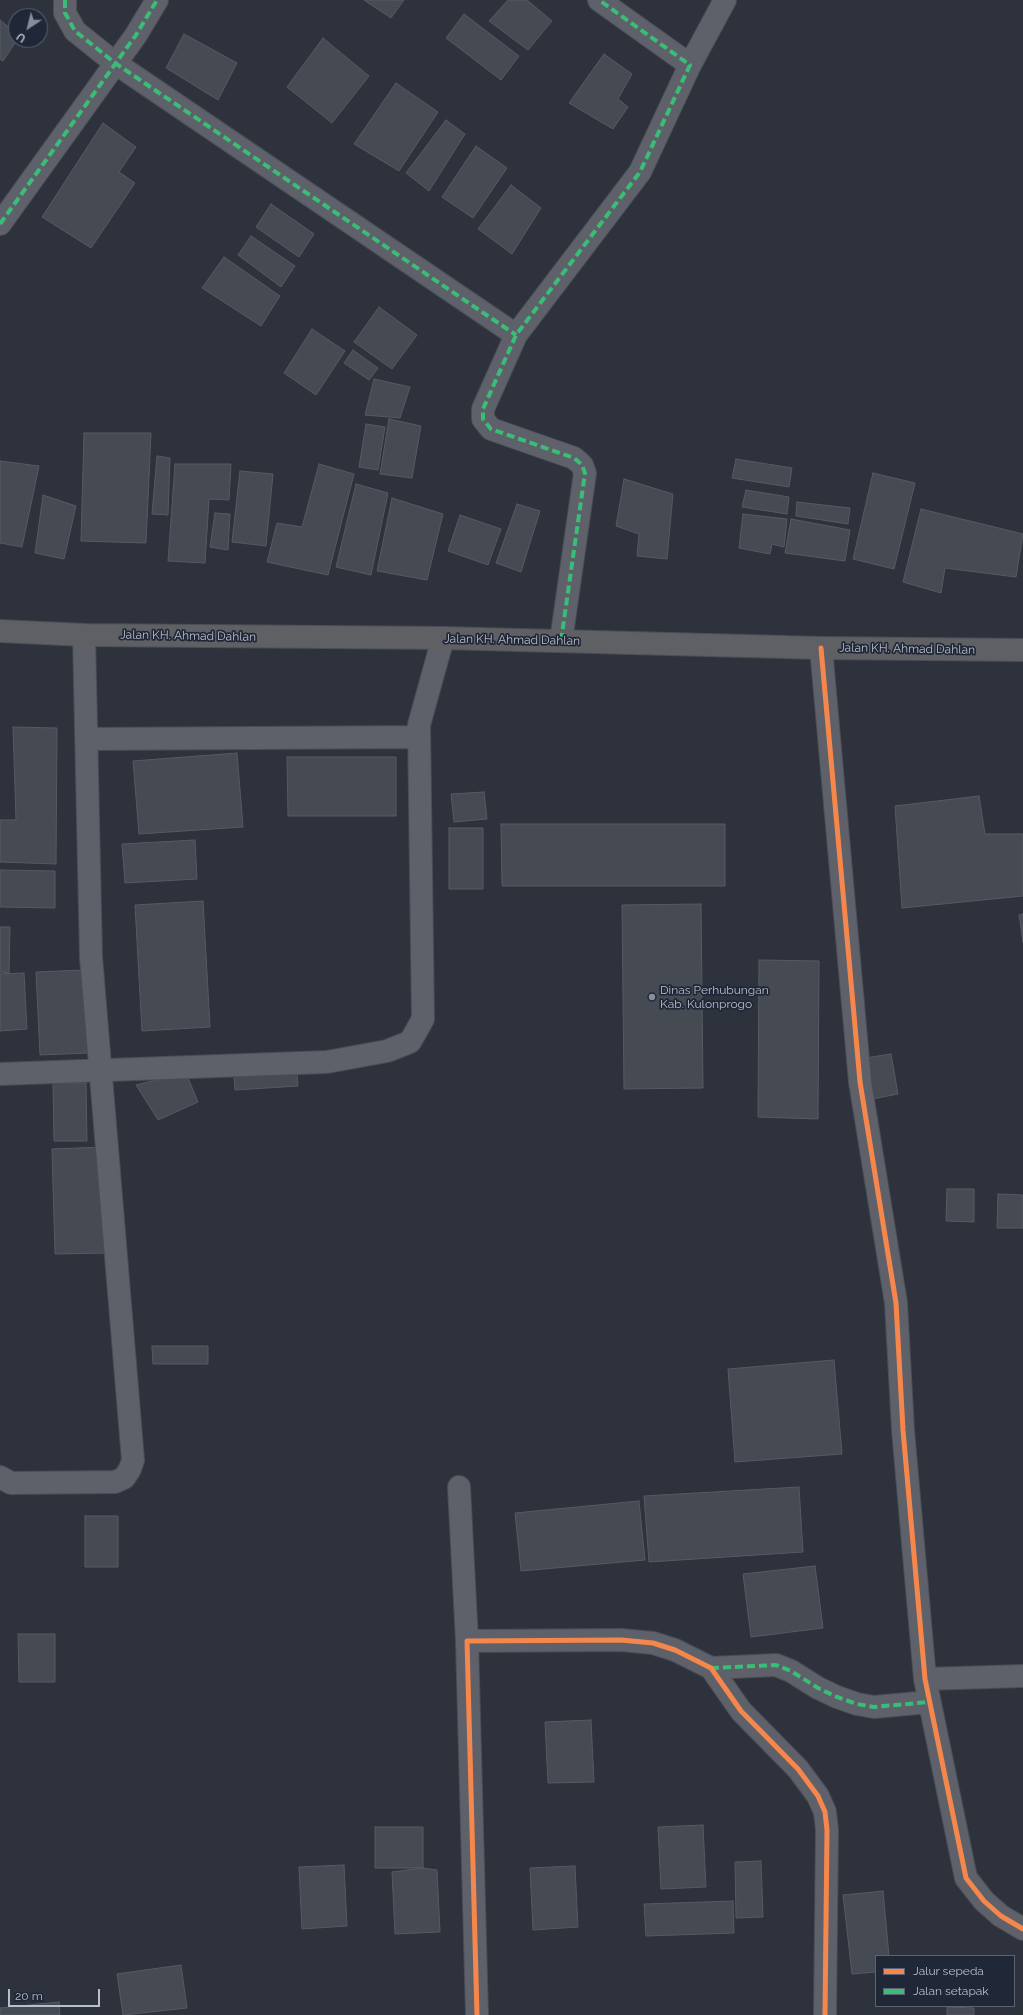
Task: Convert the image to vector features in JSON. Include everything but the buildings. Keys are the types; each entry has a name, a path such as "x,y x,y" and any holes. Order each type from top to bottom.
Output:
{"highway":[{"name":"Jalan KH. Ahmad Dahlan","path":"0,631 84,635 443,638 821,648 1023,650"}],"street":[{"path":"65,0 65,14 75,31 115,63 516,335"},
{"path":"0,224 136,35 157,0"},
{"path":"599,0 690,65"},
{"path":"561,641 585,473 582,465 574,458 491,429 483,419 483,409 516,335 640,172 690,65 725,0"},
{"path":"0,1477 12,1483 115,1482 124,1478 130,1469 132,1460 102,1071 91,957 84,635"},
{"path":"0,1074 327,1062 387,1051 410,1042 422,1019 419,724 443,638"},
{"path":"821,648 860,1082 896,1303 903,1430 925,1678 966,1878 984,1901 1001,1916 1023,1929"},
{"path":"87,739 419,737"},
{"path":"459,1487 467,1641 477,2015"},
{"path":"467,1641 621,1640 653,1643 675,1650 715,1668 764,1664 776,1665 791,1670 818,1688 857,1704 874,1706 929,1702"},
{"path":"715,1668 741,1711 798,1770 818,1796 825,1812 827,1830 825,2015"},
{"path":"925,1678 1023,1676"}],"marked path":[{"path":"65,0 65,13 75,31 115,63 516,335"},
{"path":"0,224 136,35 157,0"},
{"path":"561,641 585,473 582,465 574,458 491,429 483,419 483,409 516,335 640,172 690,65 599,0"},
{"path":"711,1668 776,1665 791,1671 818,1688 837,1697 857,1704 874,1707 929,1702"}],"cycle path":[{"path":"821,648 860,1082 896,1303 903,1430 925,1679 966,1878 984,1901 1001,1916 1023,1929"},
{"path":"477,2015 467,1641 621,1640 653,1643 675,1650 711,1668 741,1711 798,1769 818,1796 825,1812 827,1830 825,2015"}],"place":[{"name":"Dinas Perhubungan Kab. Kulonprogo","path":"652,997"}]}
